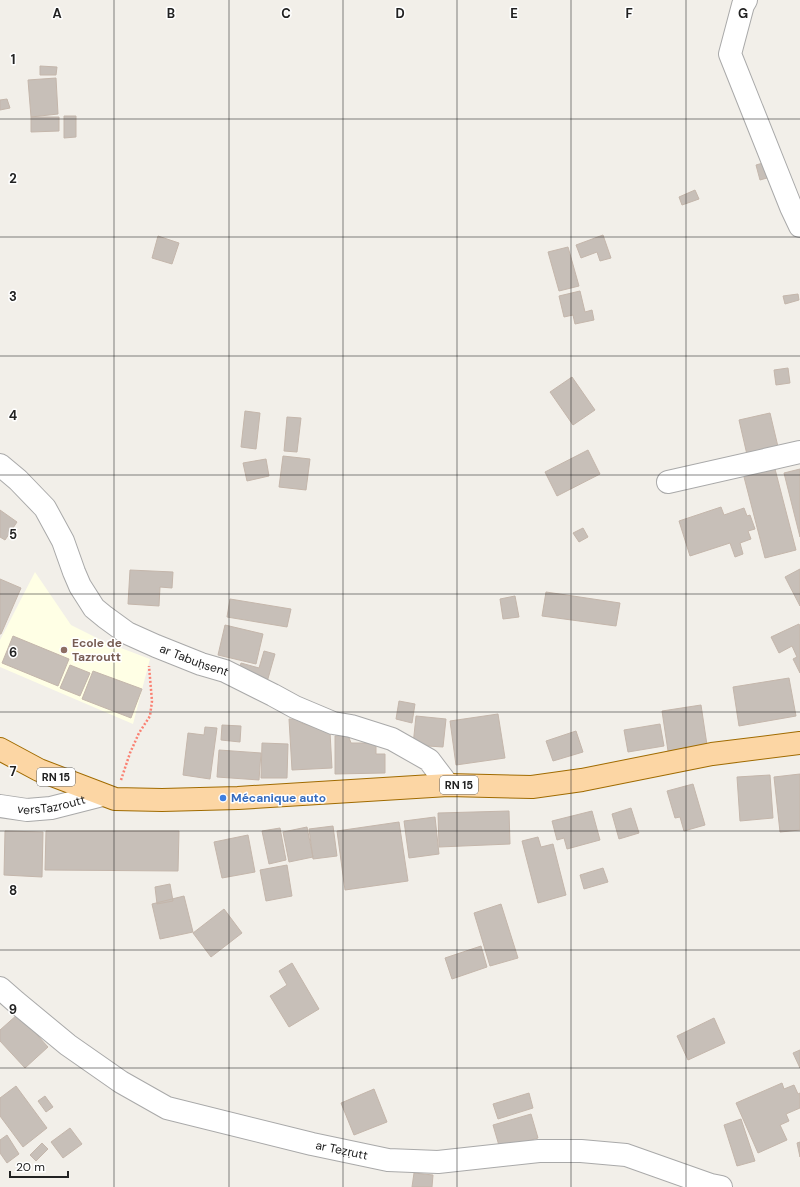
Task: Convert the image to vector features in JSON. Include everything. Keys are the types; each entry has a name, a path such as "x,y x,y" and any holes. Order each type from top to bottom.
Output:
{"main road":[{"name":"RN 15","path":"0,750 39,770 108,797 162,800 238,798 448,785 532,786 582,780 712,754 800,743"}],"street":[{"path":"746,0 743,5 730,54 791,208 800,226"},
{"path":"668,482 800,452"},
{"name":"ar Tabuḥsent","path":"0,465 18,480 45,508 63,541 80,586 94,608 127,633 201,664 225,671 273,694 295,707 333,723 351,726 392,739 429,760 448,785"},
{"name":"versTazroutt","path":"0,806 26,810 51,808 108,797"},
{"name":"ar Teẓṛutt","path":"0,988 68,1045 121,1082 167,1108 312,1144 388,1160 438,1162 539,1151 581,1151 626,1155 711,1185 721,1187"}],"path":[{"path":"108,797 139,733 150,716 152,701 149,668 154,645"}],"shaded area":[{"name":"Ecole de Tazroutt","path":"35,572 71,625 105,642 150,659 133,724 0,667 0,640"}],"building":[{"path":"40,66 57,67 56,75 40,75"},
{"path":"56,78 58,114 31,117 28,80"},
{"path":"7,99 10,108 0,110 0,100"},
{"path":"64,116 76,116 76,137 64,138"},
{"path":"31,117 59,117 59,131 31,132"},
{"path":"770,161 774,176 760,180 756,165"},
{"path":"695,190 699,199 682,205 679,197"},
{"path":"603,235 611,258 600,261 597,252 581,258 576,245"},
{"path":"158,236 179,243 172,264 152,258"},
{"path":"568,247 579,286 559,291 548,252"},
{"path":"580,291 585,312 592,310 594,320 575,324 573,315 564,317 559,296"},
{"path":"798,294 799,300 785,304 783,296"},
{"path":"788,368 790,383 776,385 774,370"},
{"path":"572,377 595,410 573,425 550,392"},
{"path":"245,411 260,413 256,449 241,447"},
{"path":"770,413 779,451 748,459 739,420"},
{"path":"287,417 301,418 297,452 284,451"},
{"path":"588,450 600,474 557,496 545,472"},
{"path":"283,456 310,459 306,490 279,487"},
{"path":"266,459 269,476 247,481 243,463"},
{"path":"775,469 796,550 765,558 744,477"},
{"path":"800,469 800,537 784,473"},
{"path":"721,507 724,515 744,508 747,516 750,515 755,529 748,531 751,539 740,543 743,554 735,557 730,543 690,556 679,521"},
{"path":"0,510 17,522 5,540 0,537"},
{"path":"583,528 588,537 579,542 573,533"},
{"path":"800,569 800,606 785,577"},
{"path":"130,570 173,572 172,588 160,587 159,606 128,604"},
{"path":"0,579 21,588 1,634 0,634"},
{"path":"546,592 620,603 616,626 542,616"},
{"path":"515,596 519,617 503,619 500,599"},
{"path":"230,599 291,609 287,627 227,617"},
{"path":"799,624 800,673 793,659 797,657 792,646 779,653 771,637"},
{"path":"225,625 263,634 256,664 218,655"},
{"path":"13,636 69,659 58,686 2,663"},
{"path":"264,651 275,654 267,682 238,674 241,663 259,668"},
{"path":"70,665 90,673 80,696 60,688"},
{"path":"93,671 142,689 131,718 82,699"},
{"path":"789,678 796,716 739,726 733,687"},
{"path":"399,701 415,704 412,723 396,719"},
{"path":"701,705 707,745 668,751 662,711"},
{"path":"498,714 505,758 456,765 450,721"},
{"path":"416,716 446,719 443,747 413,745"},
{"path":"289,719 301,719 301,723 330,732 332,768 292,770"},
{"path":"660,724 664,746 628,752 624,730"},
{"path":"222,725 241,726 240,742 221,740"},
{"path":"205,727 217,728 210,779 183,775 188,733 204,735"},
{"path":"576,731 583,752 553,761 546,741"},
{"path":"348,735 351,743 376,743 376,754 385,754 385,773 335,774 335,736"},
{"path":"262,743 288,744 287,778 261,778"},
{"path":"219,750 261,753 259,780 217,777"},
{"path":"800,774 800,830 780,832 774,777"},
{"path":"770,775 773,818 740,821 737,777"},
{"path":"693,784 705,825 684,831 680,817 675,818 667,791"},
{"path":"631,808 639,833 619,839 612,814"},
{"path":"509,811 510,844 439,847 438,813"},
{"path":"592,811 600,840 567,849 564,838 557,840 552,821"},
{"path":"435,817 439,854 409,858 404,821"},
{"path":"399,822 408,881 345,890 337,831"},
{"path":"333,826 337,856 313,859 309,829"},
{"path":"307,827 313,857 289,862 283,832"},
{"path":"280,828 286,860 269,864 262,831"},
{"path":"5,831 43,832 42,877 4,875"},
{"path":"46,831 179,831 178,871 45,870"},
{"path":"248,835 255,872 222,878 214,842"},
{"path":"538,837 541,847 553,844 566,895 538,903 522,841"},
{"path":"287,865 292,896 266,901 260,870"},
{"path":"603,868 608,882 584,889 580,875"},
{"path":"170,884 173,901 157,904 155,887"},
{"path":"184,896 193,932 160,939 152,904"},
{"path":"501,904 518,958 490,966 474,913"},
{"path":"224,909 242,933 211,957 193,933"},
{"path":"481,946 487,967 452,979 445,958"},
{"path":"292,963 319,1009 289,1027 270,996 287,985 279,971"},
{"path":"18,1014 48,1047 25,1068 0,1041 0,1030"},
{"path":"714,1018 725,1043 688,1060 677,1036"},
{"path":"800,1050 800,1068 793,1053"},
{"path":"782,1083 784,1089 794,1085 798,1094 800,1093 800,1108 786,1114 789,1121 780,1125 787,1140 758,1153 736,1103"},
{"path":"16,1086 47,1128 23,1147 0,1116 0,1098"},
{"path":"374,1089 387,1122 354,1135 341,1103"},
{"path":"529,1093 533,1108 498,1119 493,1104"},
{"path":"45,1096 53,1107 46,1112 38,1101"},
{"path":"531,1114 538,1138 500,1149 493,1125"},
{"path":"741,1119 755,1161 737,1166 724,1125"},
{"path":"70,1128 82,1144 63,1158 51,1142"},
{"path":"7,1135 19,1154 7,1163 0,1153 0,1140"},
{"path":"800,1142 800,1157 797,1143"},
{"path":"42,1143 48,1149 36,1161 30,1155"},
{"path":"414,1173 433,1175 432,1187 412,1187"}],"place":[{"name":"Ecole de Tazroutt","path":"64,650"},
{"name":"Mécanique auto","path":"223,798"}]}
